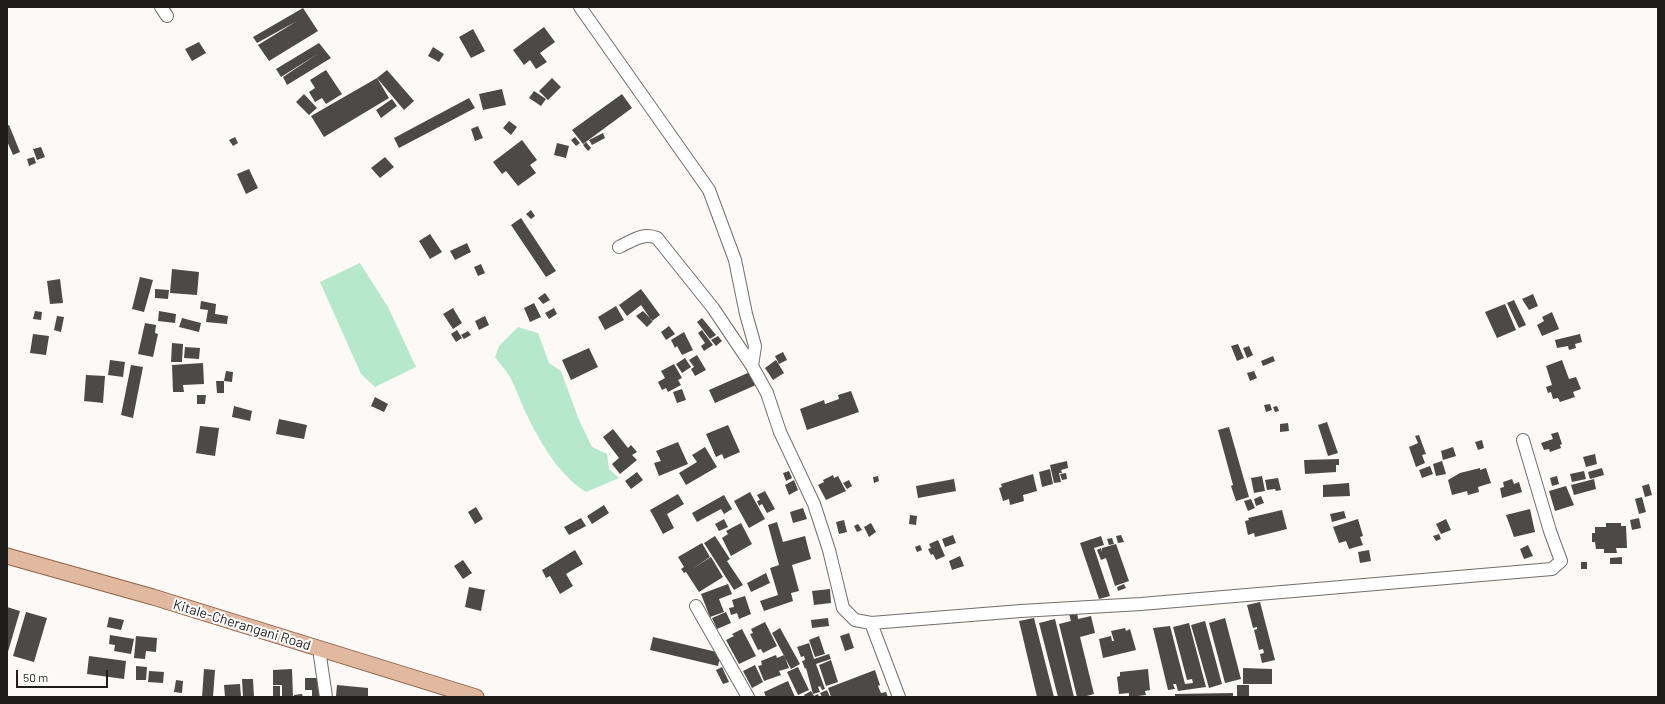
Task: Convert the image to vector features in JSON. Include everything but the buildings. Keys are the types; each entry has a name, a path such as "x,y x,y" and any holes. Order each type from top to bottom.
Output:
{"main road":[{"name":"Kitale-Cherangani Road","path":"7,556 153,598 476,697"}],"street":[{"path":"580,7 709,190 735,260 746,314 755,346 752,366"},
{"path":"619,247 644,235 650,235 657,238 713,308 752,366 767,393 780,432 814,504 829,550 843,608 855,620 871,624 1021,611 1149,603 1552,569 1561,561 1550,531 1523,440"},
{"path":"696,606 748,697"},
{"path":"871,624 899,697"},
{"path":"319,649 326,697"}],"green space":[{"path":"360,263 388,307 416,367 375,387 361,374 320,282"},
{"path":"518,327 538,333 549,363 561,371 579,420 592,447 607,454 609,469 619,478 586,492 566,475 549,454 529,419 509,376 495,357 499,346"}]}
